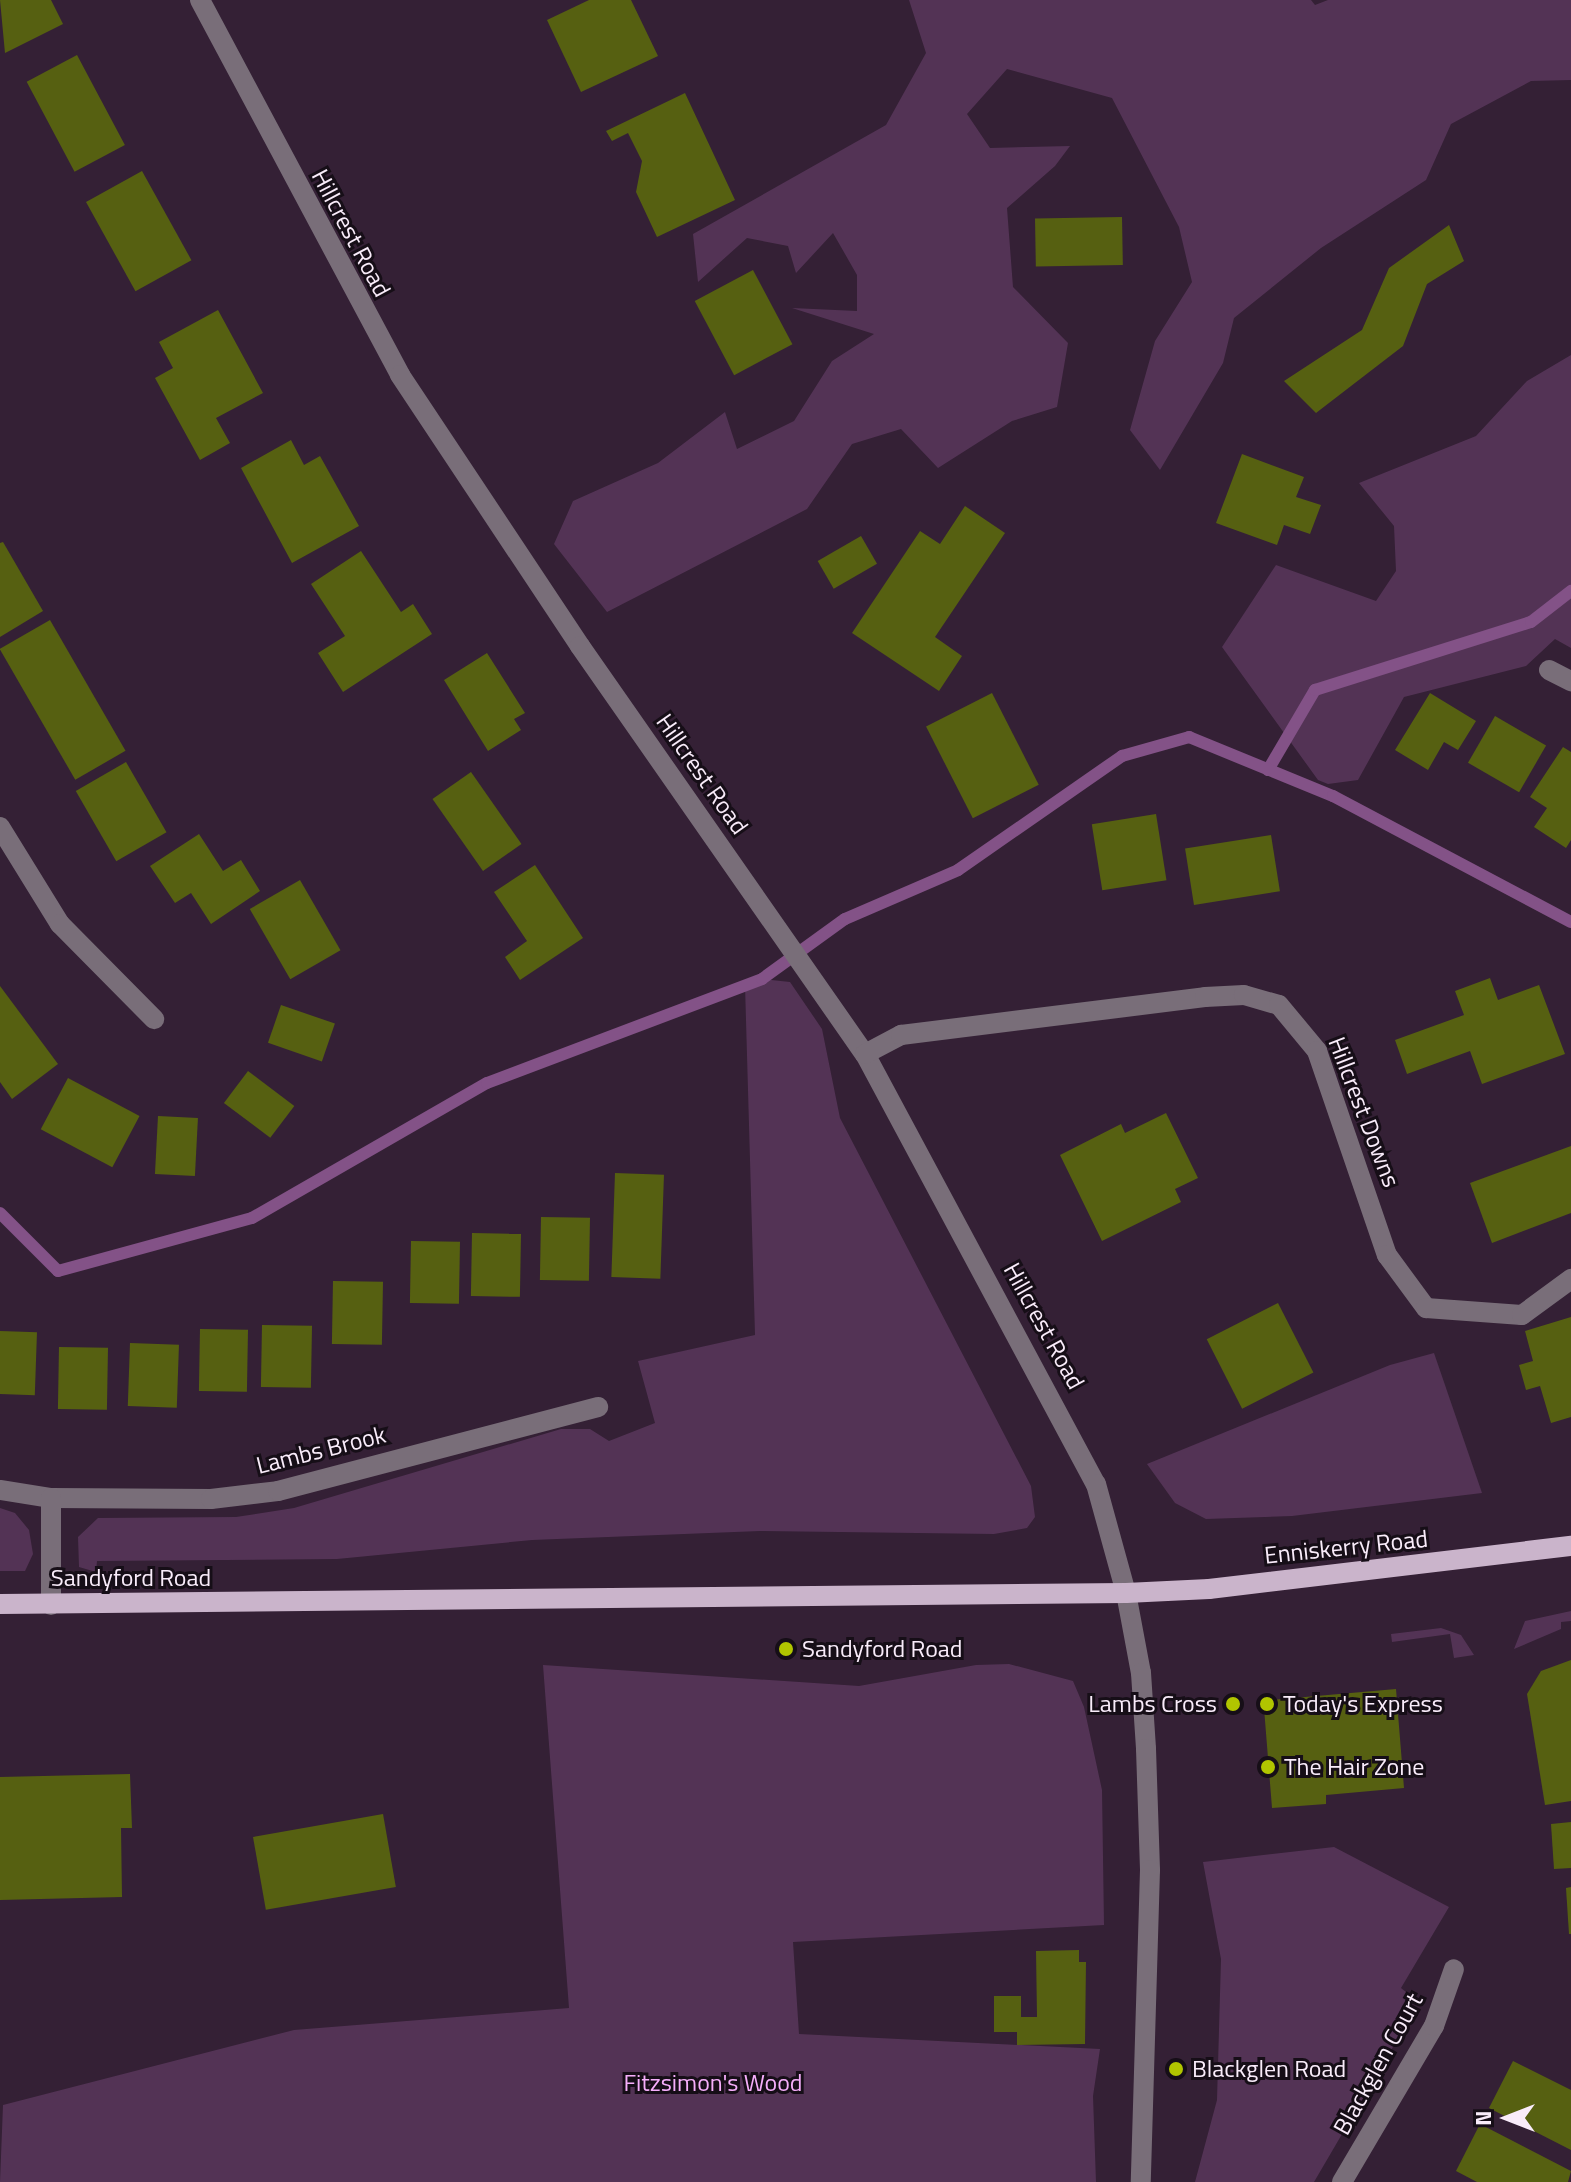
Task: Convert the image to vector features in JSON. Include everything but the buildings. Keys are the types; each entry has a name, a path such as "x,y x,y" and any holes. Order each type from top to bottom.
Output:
{"main road":[{"name":"Enniskerry Road","path":"1126,1593 1209,1589 1571,1546"},
{"name":"Sandyford Road","path":"0,1604 1126,1593"}],"street":[{"name":"Hillcrest Road","path":"200,0 400,375 580,646 824,991 865,1054 1065,1418 1106,1511 1126,1593"},
{"path":"1549,670 1571,681"},
{"path":"0,827 60,924 154,1019"},
{"name":"Hillcrest Downs","path":"865,1054 901,1035 1190,998 1244,995 1279,1005 1317,1051 1387,1255 1426,1308 1522,1315 1571,1279"},
{"name":"Lambs Brook","path":"0,1490 51,1498 211,1499 278,1491 598,1407"},
{"path":"51,1498 51,1605"},
{"path":"1126,1593 1141,1673 1150,1870 1141,2182"},
{"name":"Blackglen Court","path":"1342,2182 1434,2026 1454,1969"}],"green space":[{"path":"909,0 1311,0 1315,5 1328,0 1571,0 1571,80 1531,81 1451,124 1426,180 1321,248 1234,318 1223,363 1160,470 1130,430 1155,341 1192,282 1179,227 1112,98 1007,69 967,114 990,148 1070,146 1055,166 1007,208 1013,287 1068,343 1057,407 1012,421 938,468 901,429 852,444 807,509 607,612 554,544 573,501 658,463 725,412 737,449 794,421 832,361 874,334 792,308 857,311 857,275 833,233 796,273 788,246 747,238 698,282 693,234 886,125 926,53"},
{"path":"1571,355 1571,648 1555,639 1526,666 1404,697 1358,780 1328,784 1318,780 1222,647 1276,565 1376,601 1396,571 1394,526 1359,483 1476,436 1527,381"},
{"path":"762,979 790,982 822,1029 840,1118 1031,1486 1035,1517 1027,1528 994,1534 760,1531 532,1540 337,1559 97,1561 96,1572 79,1567 78,1537 98,1518 236,1517 294,1508 561,1429 590,1429 609,1441 655,1423 638,1361 755,1335 745,985"},
{"path":"1434,1353 1482,1493 1292,1516 1206,1519 1175,1503 1147,1464 1390,1365"},
{"path":"0,1508 15,1513 29,1530 33,1554 25,1571 0,1571"},
{"path":"1571,1611 1571,1621 1561,1622 1561,1629 1514,1649 1525,1621"},
{"path":"1441,1628 1461,1635 1474,1655 1454,1658 1450,1634 1392,1642 1391,1634"},
{"name":"Fitzsimon's Wood","path":"1009,1664 1073,1681 1084,1707 1102,1790 1104,1925 793,1942 799,2034 1100,2049 1093,2096 1096,2182 0,2182 3,2105 294,2030 569,2008 543,1665 859,1686 976,1665"},
{"path":"1334,1847 1449,1907 1401,1988 1411,1996 1414,2011 1314,2182 1195,2182 1217,2100 1221,1959 1203,1862"}],"waterway":[{"path":"1268,770 1315,690 1531,622 1571,591"},
{"path":"0,1213 58,1271 252,1218 487,1083 762,979 845,919 958,870 1122,756 1189,737 1333,796 1571,922"}],"place":[{"name":"Sandyford Road","path":"786,1649"},
{"name":"Lambs Cross","path":"1233,1704"},
{"name":"Today's Express","path":"1267,1704"},
{"name":"The Hair Zone","path":"1268,1767"},
{"name":"Blackglen Road","path":"1176,2069"}]}
